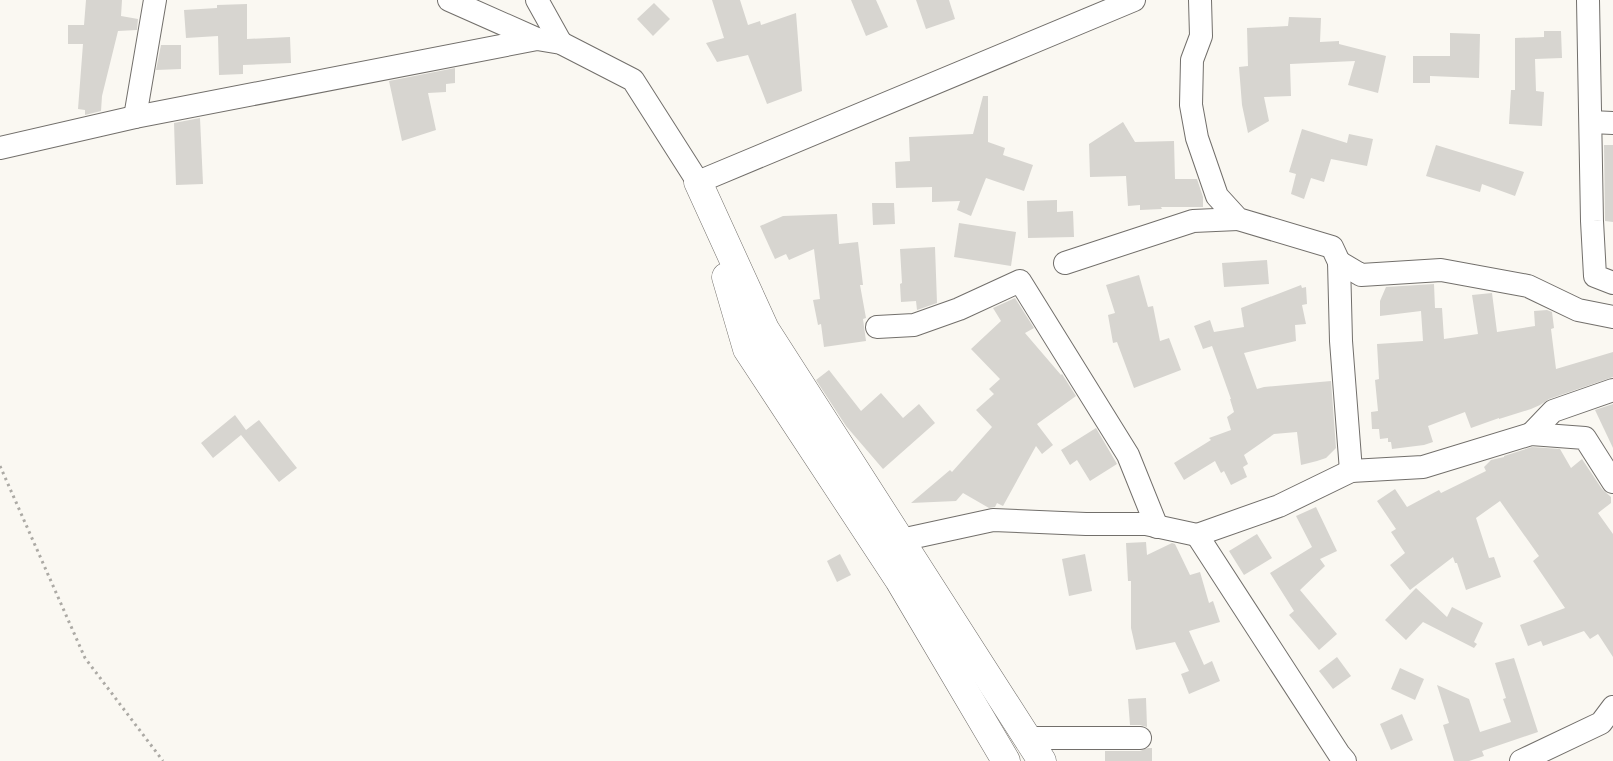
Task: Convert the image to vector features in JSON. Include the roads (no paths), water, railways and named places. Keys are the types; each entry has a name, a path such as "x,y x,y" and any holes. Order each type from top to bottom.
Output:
{"main road":[{"path":"698,182 765,329 1042,761"},
{"path":"698,182 748,349 899,580 1006,761"}],"street":[{"path":"135,117 155,0"},
{"path":"449,0 537,39 561,43 633,80 698,182 1134,0"},
{"path":"537,0 561,43"},
{"path":"1200,0 1201,36 1192,60 1191,105 1197,138 1218,196 1238,219"},
{"path":"1588,0 1592,221 1595,276 1613,283"},
{"path":"0,148 135,117 537,39"},
{"path":"1591,122 1613,124"},
{"path":"1065,263 1193,221 1238,219 1332,246 1339,262 1341,342 1351,471"},
{"path":"1339,262 1361,275 1442,270 1528,286 1578,310 1613,317"},
{"path":"876,326 914,325 959,309 1020,281 1128,455 1157,526"},
{"path":"1531,434 1553,411 1613,390"},
{"path":"901,540 993,520 1086,524 1146,524 1197,535 1279,506 1351,471 1423,466 1531,434 1585,438 1613,482"},
{"path":"1197,535 1333,746 1345,761"},
{"path":"1521,761 1601,723 1613,707"},
{"path":"1027,738 1140,738"}]}
